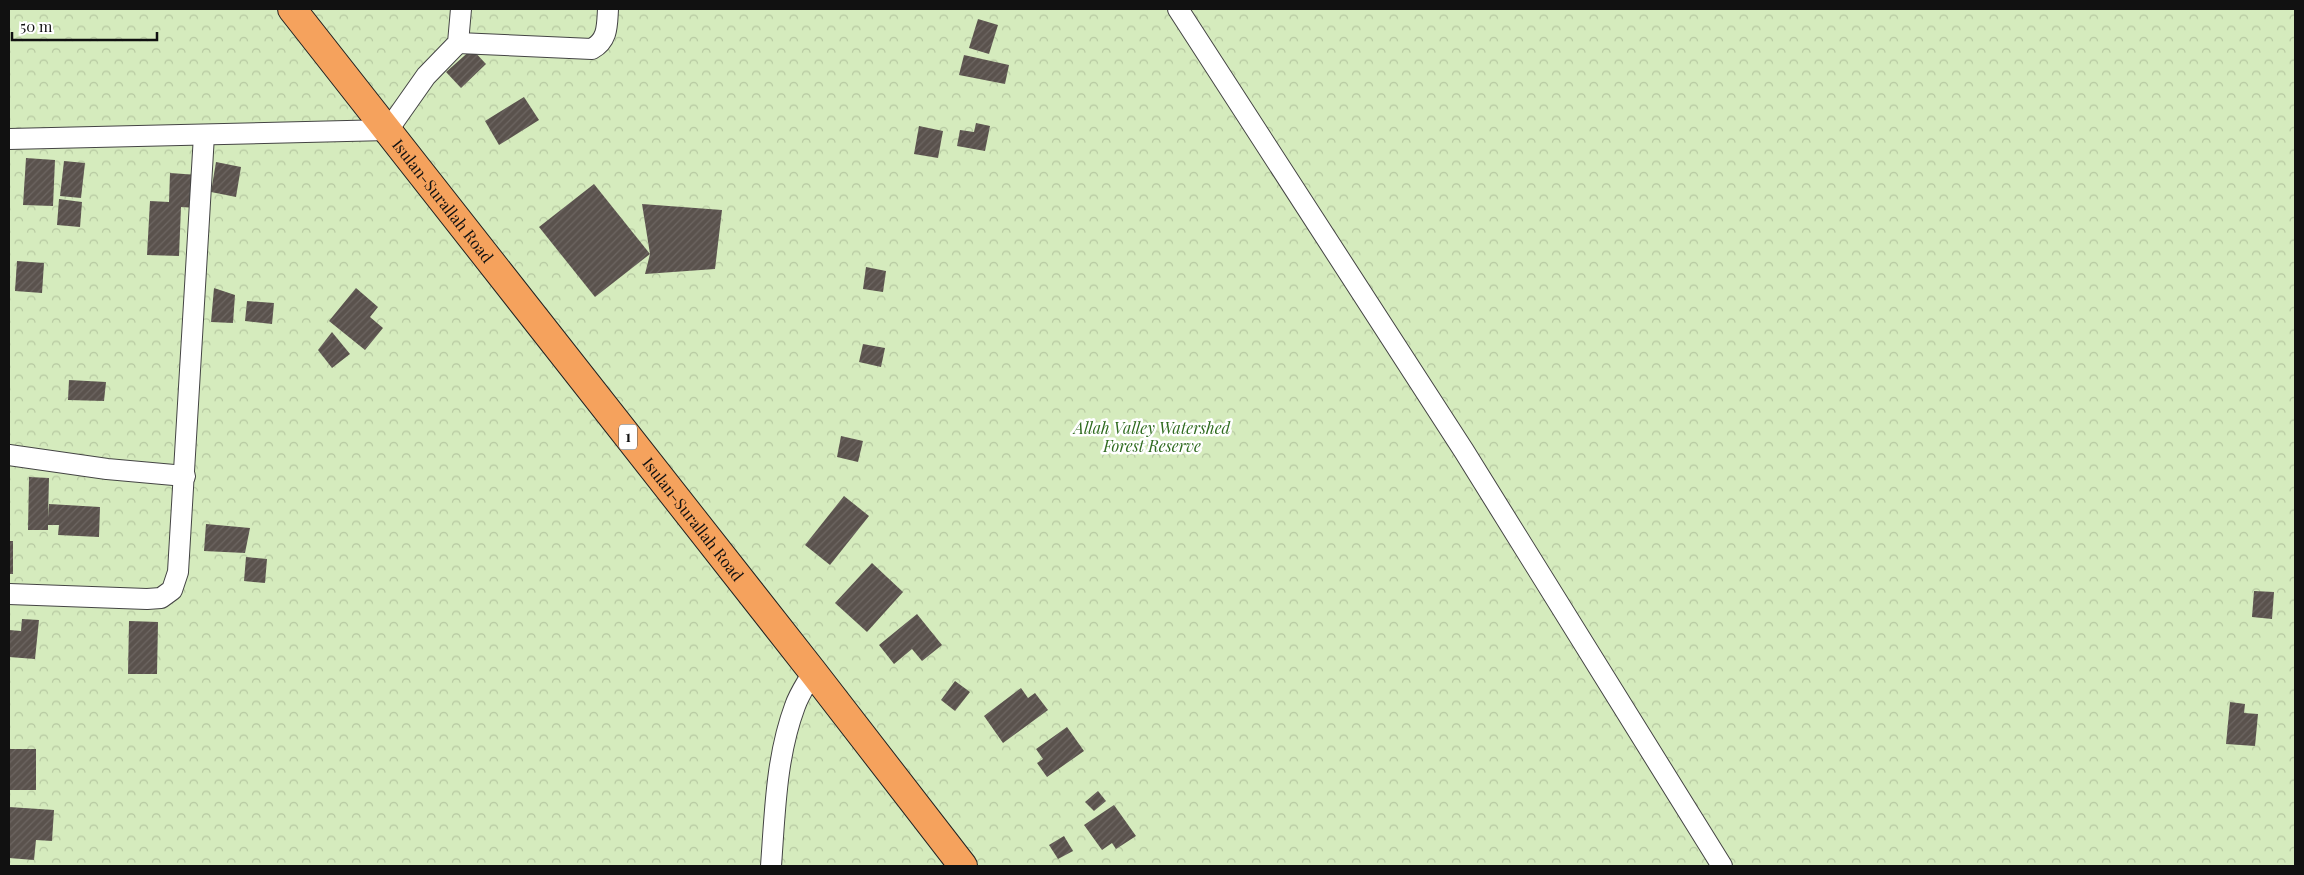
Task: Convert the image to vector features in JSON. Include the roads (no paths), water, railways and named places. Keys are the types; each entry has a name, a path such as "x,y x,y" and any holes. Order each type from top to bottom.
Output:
{"highway":[{"name":"Isulan-Surallah Road","path":"292,9 963,866"}],"street":[{"path":"9,139 388,130 426,76 458,43 461,9"},
{"path":"458,43 592,49 600,44 605,37 608,9"},
{"path":"1178,9 1464,451 1722,866"},
{"path":"9,594 147,599 161,598 172,590 178,572 185,476 204,135"},
{"path":"9,454 107,469 185,476"},
{"path":"771,866 778,776 785,737 795,704 813,672"}],"park label":[{"name":"Allah Valley Watershed Forest Reserve","path":"1152,437"}]}
